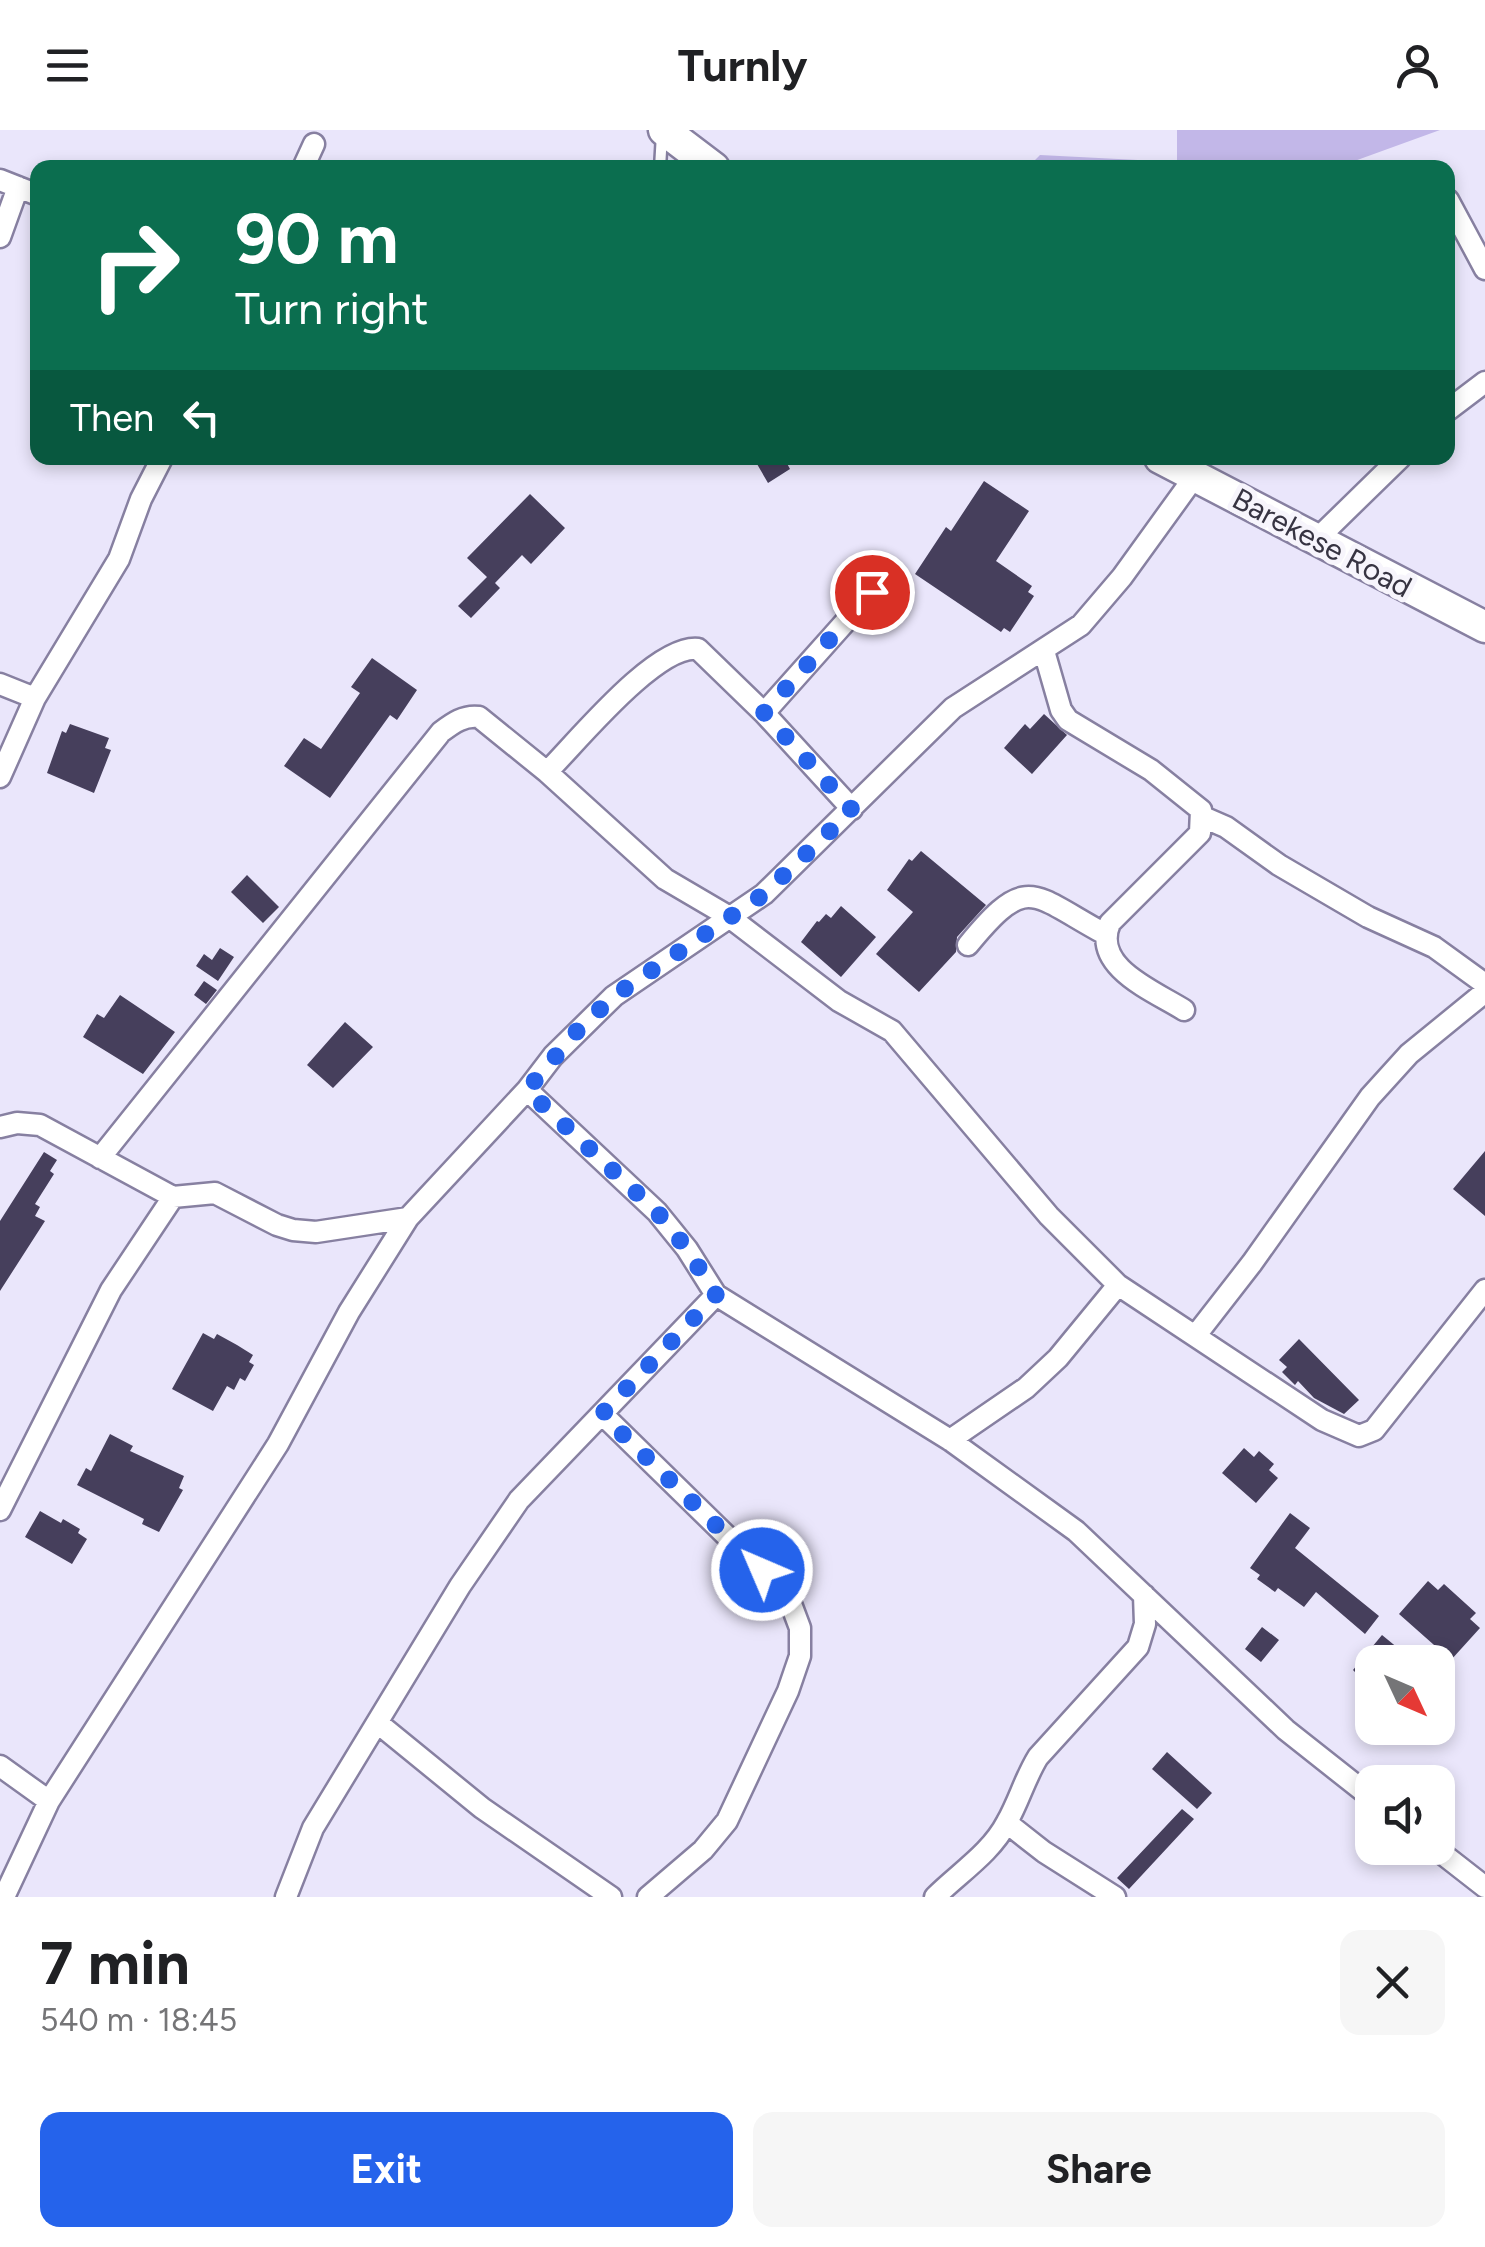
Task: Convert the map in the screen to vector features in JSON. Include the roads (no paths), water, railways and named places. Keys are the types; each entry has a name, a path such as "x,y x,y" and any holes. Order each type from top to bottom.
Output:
{"main road":[{"path":"663,130 703,160"},
{"name":"Barekese Road","path":"1173,465 1485,627"}],"street":[{"path":"307,160 314,144"},
{"path":"0,237 18,187"},
{"path":"1455,213 1485,270"},
{"path":"1455,405 1485,382"},
{"path":"0,777 35,698 119,560 141,499 158,465"},
{"path":"1316,540 1393,465"},
{"path":"4,1897 49,1802 278,1444 349,1312 408,1218 577,1031 614,996 764,894 953,708 1081,625 1103,602 1194,476"},
{"path":"764,713 872,592"},
{"path":"547,772 636,679 679,650 698,649 764,713 852,810"},
{"path":"1044,651 1068,720 1151,770 1196,803 1203,817 1200,833 1110,923 1105,934 1110,958 1120,968 1184,1010"},
{"path":"0,684 35,698"},
{"path":"100,1158 441,732 470,716 479,717 547,772 666,879 728,916 838,1001 892,1031 1049,1216 1118,1285 1322,1420 1352,1434 1366,1435 1485,1290"},
{"path":"1203,817 1226,827 1368,917 1434,947 1485,984"},
{"path":"968,945 997,910 1015,898 1032,895 1105,934"},
{"path":"1196,1335 1370,1096 1410,1054 1485,992"},
{"path":"527,1090 657,1212 687,1249 716,1295 950,1440 1076,1530 1286,1730 1355,1785"},
{"path":"0,1127 17,1123 40,1125 173,1197 215,1193 294,1230 316,1232 408,1218"},
{"path":"0,1510 110,1290 173,1197"},
{"path":"950,1440 1026,1388 1058,1358 1118,1285"},
{"path":"286,1897 313,1828 460,1586 520,1500 716,1295"},
{"path":"602,1414 788,1596 800,1628 800,1656 788,1691 726,1820 703,1850 648,1897"},
{"path":"936,1897 976,1861 1007,1823 1038,1757 1138,1647 1145,1624 1144,1595"},
{"path":"379,1724 482,1808 611,1897"},
{"path":"0,1766 49,1802"},
{"path":"1007,1823 1044,1852 1116,1897"},
{"path":"1455,1863 1485,1886"}],"lane":[{"path":"661,160 663,130"}]}
